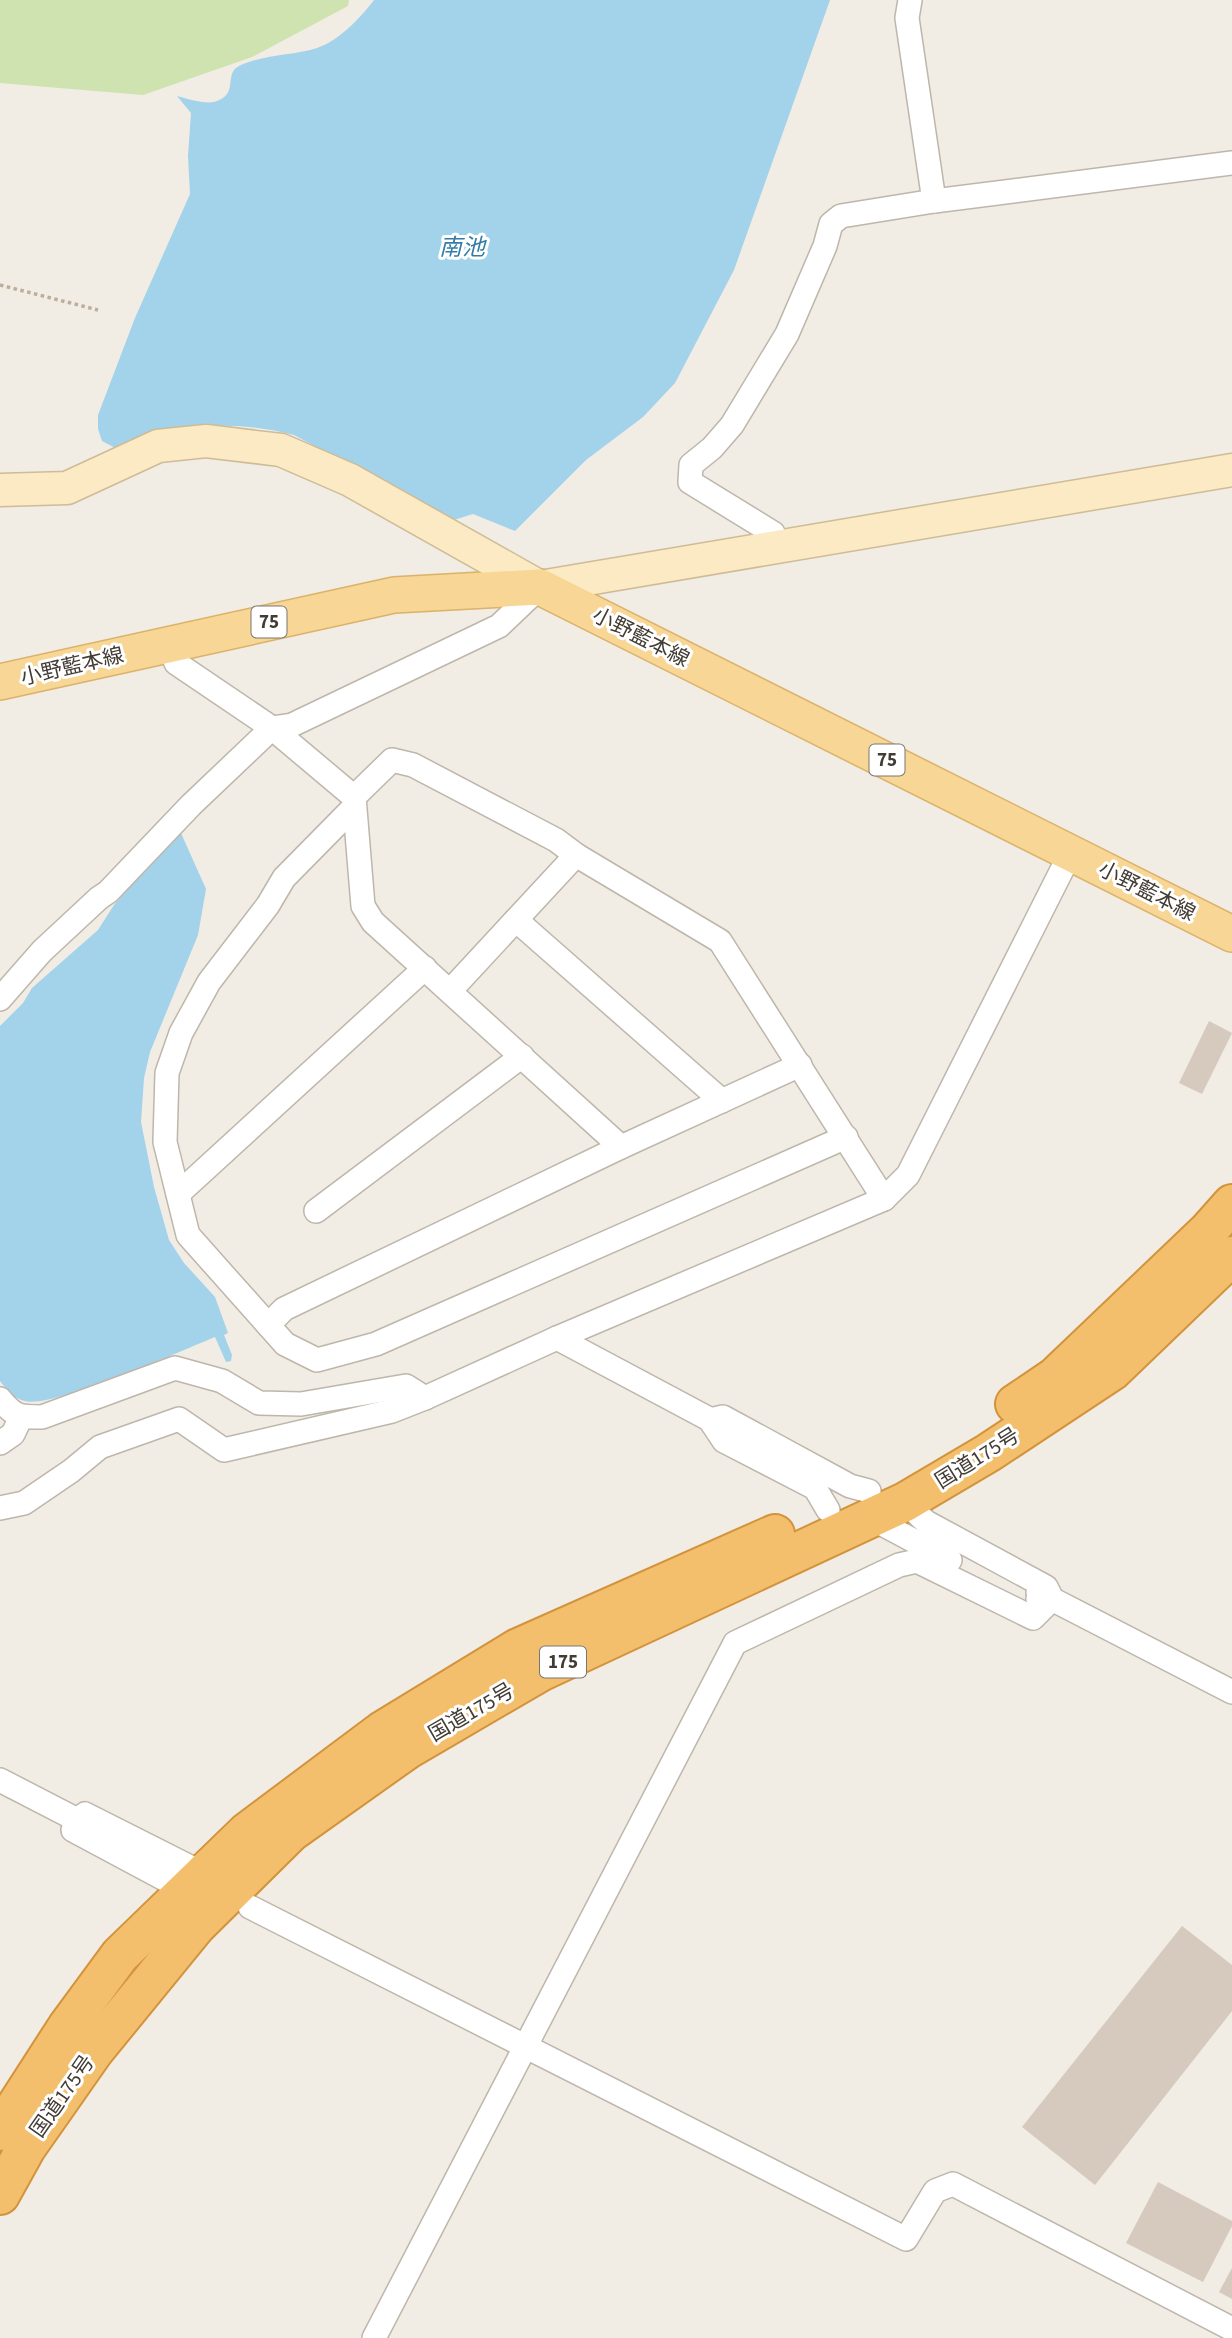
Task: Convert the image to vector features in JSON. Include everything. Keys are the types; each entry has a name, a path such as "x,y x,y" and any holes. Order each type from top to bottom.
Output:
{"highway":[{"name":"国道175号","path":"0,2131 67,2026 120,1955 408,1749 540,1672 870,1504 1055,1377 1232,1204"},
{"name":"国道175号","path":"0,2195 26,2148 94,2051 196,1926 211,1889 247,1832 382,1731 518,1648 828,1497 870,1504 910,1515 988,1453 1112,1371 1232,1256"}],"main road":[{"name":"小野藍本線","path":"0,682 394,596 540,587 1231,931"}],"street":[{"path":"910,0 907,18 934,201"},
{"path":"776,545 773,533 690,482 691,465 712,448 732,425 786,334 825,246 831,223 841,216 934,201 1232,163"},
{"path":"0,490 67,488 158,446 206,441 281,450 350,480 540,587"},
{"path":"0,999 42,951 108,892 191,805 272,728 292,725 499,626 540,587 1232,470"},
{"path":"169,644 176,663 272,728 354,802 363,906 373,922 621,1147"},
{"path":"846,1137 376,1344 317,1360 285,1344 188,1236 165,1142 167,1073 181,1033 209,982 268,905 284,878 392,760 413,765 556,840 576,855 720,941 846,1137 884,1199"},
{"path":"0,1508 24,1503 71,1471 100,1447 179,1419 224,1450 392,1411 884,1199 908,1175 1071,852"},
{"path":"450,991 576,855"},
{"path":"516,920 722,1101"},
{"path":"178,1194 425,968"},
{"path":"316,1211 522,1056"},
{"path":"268,1325 284,1309 621,1147 800,1065"},
{"path":"557,1338 710,1420 724,1441 828,1497"},
{"path":"0,1399 11,1412 21,1417 42,1417 175,1368 222,1381 259,1403 301,1404 407,1387 425,1398"},
{"path":"0,1443 13,1434 21,1417"},
{"path":"710,1420 723,1417 850,1486 870,1504 1022,1599 1052,1599 1232,1692"},
{"path":"910,1515 1046,1587 1052,1599"},
{"path":"374,2338 736,1643 900,1564 917,1561 1033,1618 1052,1599"},
{"path":"0,1780 78,1820 73,1830 369,1955 364,1965 906,2239 935,2191 953,2184 1232,2329"}],"path":[{"path":"0,285 98,310"}],"green space":[{"path":"0,0 349,0 348,6 252,57 143,95 0,83"}],"water":[{"name":"南池","path":"374,0 830,0 734,270 675,383 643,417 586,460 515,531 473,514 454,520 294,435 245,427 195,428 121,451 102,441 98,429 98,415 135,318 190,194 188,156 191,113 177,96 206,102 222,99 227,95 234,70 239,66 258,59 307,51 334,40 349,28"},
{"path":"180,831 206,889 198,935 150,1052 144,1078 141,1122 154,1187 169,1240 184,1263 215,1297 228,1333 224,1335 232,1355 231,1361 226,1362 215,1337 89,1388 40,1401 21,1400 0,1381 0,1026 23,1003 32,988 98,930 114,905"}],"building":[{"path":"1209,1021 1232,1033 1202,1094 1179,1083"},
{"path":"1182,1926 1232,1965 1232,2011 1095,2185 1022,2127"},
{"path":"1158,2182 1232,2221 1232,2226 1203,2282 1126,2243"},
{"path":"1232,2268 1232,2299 1219,2292"}],"tunnel":[{"path":"880,1510 915,1527"}]}
